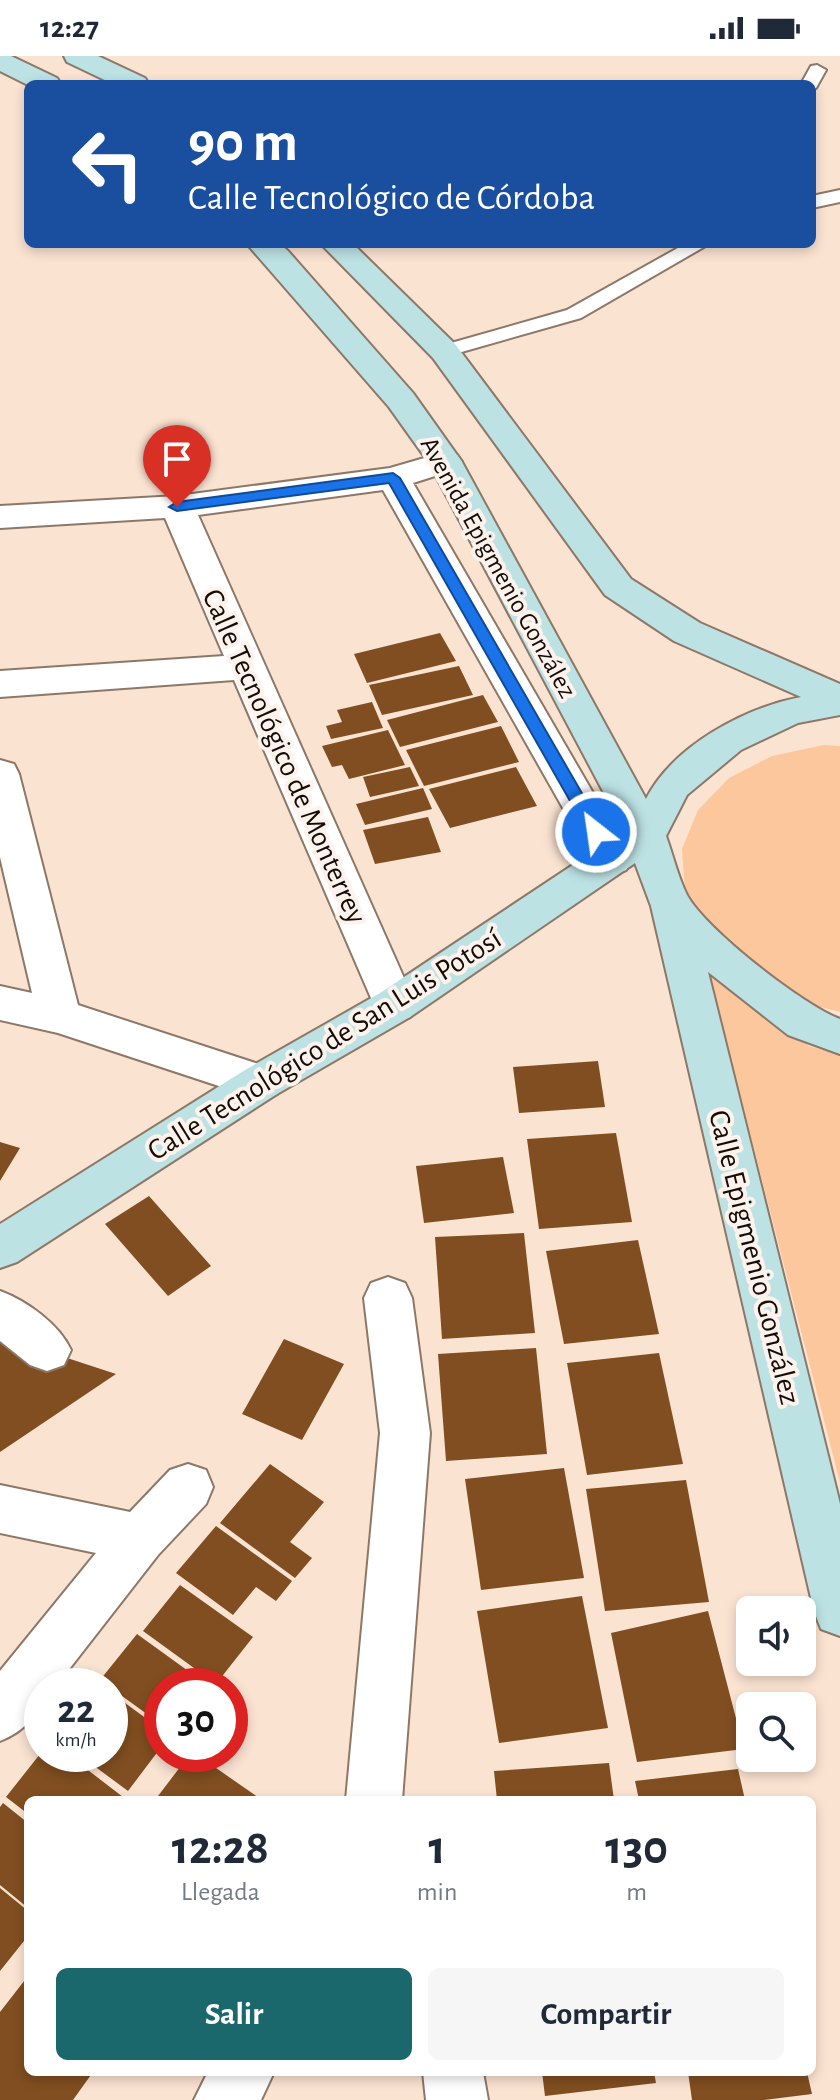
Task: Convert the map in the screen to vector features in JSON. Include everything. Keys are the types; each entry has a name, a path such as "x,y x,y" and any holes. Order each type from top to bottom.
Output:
{"main road":[{"path":"77,56 127,80"},
{"path":"0,61 39,80"},
{"name":"Avenida Epigmenio González","path":"267,248 401,400 445,462 629,848 670,904"},
{"path":"340,248 444,351 618,587 687,632 840,700"},
{"path":"629,848 672,786 727,741 789,712 840,700"},
{"name":"Calle Tecnológico de San Luis Potosí","path":"0,1248 261,1082 395,1005 629,848"},
{"path":"670,904 722,960 803,1023 840,1037"},
{"name":"Calle Epigmenio González","path":"670,904 840,1611"}],"street":[{"path":"0,517 177,507 393,478 445,462"},
{"path":"393,478 629,848"},
{"name":"Calle Tecnológico de Monterrey","path":"177,507 244,667 395,1005"},
{"path":"0,684 244,667"},
{"path":"0,774 59,1016"},
{"path":"0,1003 59,1016 261,1082"},
{"path":"374,1796 405,1433 388,1298"},
{"path":"0,1312 47,1350"},
{"path":"0,1714 140,1538 188,1487"},
{"path":"0,1509 140,1538"},
{"path":"225,2100 241,2076"},
{"path":"454,2076 457,2100"}],"lane":[{"path":"816,201 840,196"},
{"path":"444,351 574,314 692,248"}],"shaded area":[{"path":"824,745 840,746 840,1012 798,1001 707,935 685,892 682,849 698,810 729,778 772,756"},
{"path":"708,971 809,1046 840,1055 840,1482"}],"building":[{"path":"440,633 456,661 367,683 354,654"},
{"path":"459,666 473,695 382,715 369,685"},
{"path":"483,695 498,722 400,747 387,720"},
{"path":"372,702 383,728 331,739 326,726 342,722 337,710"},
{"path":"501,726 519,762 424,786 406,750"},
{"path":"388,730 405,765 349,779 342,765 332,767 322,746"},
{"path":"410,767 419,786 370,797 363,777"},
{"path":"516,767 537,806 450,828 429,789"},
{"path":"423,788 432,809 365,825 356,804"},
{"path":"428,817 441,852 375,864 363,830"},
{"path":"598,1061 605,1107 519,1113 513,1067"},
{"path":"616,1133 632,1222 539,1229 527,1139"},
{"path":"0,1142 20,1148 0,1181"},
{"path":"503,1157 514,1213 424,1223 416,1166"},
{"path":"149,1196 211,1266 168,1296 105,1224"},
{"path":"524,1233 535,1333 442,1339 435,1237"},
{"path":"638,1240 659,1334 564,1344 546,1251"},
{"path":"0,1336 116,1374 0,1452"},
{"path":"284,1339 344,1364 302,1440 242,1414"},
{"path":"536,1348 547,1454 446,1461 438,1354"},
{"path":"659,1353 683,1464 587,1475 567,1363"},
{"path":"270,1464 324,1502 290,1542 312,1558 295,1578 220,1523"},
{"path":"564,1468 584,1578 481,1590 465,1479"},
{"path":"686,1480 709,1602 605,1611 586,1489"},
{"path":"216,1526 292,1581 276,1601 256,1587 233,1615 176,1573"},
{"path":"180,1585 253,1637 229,1668 194,1668 143,1631"},
{"path":"582,1596 608,1728 499,1743 477,1611"},
{"path":"708,1611 736,1718 736,1750 637,1762 611,1633"},
{"path":"137,1634 184,1668 144,1668 144,1712 128,1700 128,1668 110,1668"},
{"path":"128,1705 144,1717 144,1770 128,1791 102,1772 128,1772"},
{"path":"609,1763 613,1796 497,1796 494,1771"},
{"path":"736,1769 744,1796 638,1796 635,1781"},
{"path":"26,1772 90,1772 122,1796 24,1796 24,1811 6,1797"},
{"path":"176,1772 222,1772 256,1796 158,1796"},
{"path":"3,1803 24,1820 24,1905 0,1885 0,1807"},
{"path":"0,1888 24,1908 24,1941 0,1971"},
{"path":"24,1981 24,2076 90,2076 73,2100 0,2100 0,2012"},
{"path":"542,2076 655,2076 656,2083 545,2096"},
{"path":"689,2076 808,2076 812,2094 764,2100 692,2100"}],"route":[{"path":"177,507 393,478 596,832"}]}
